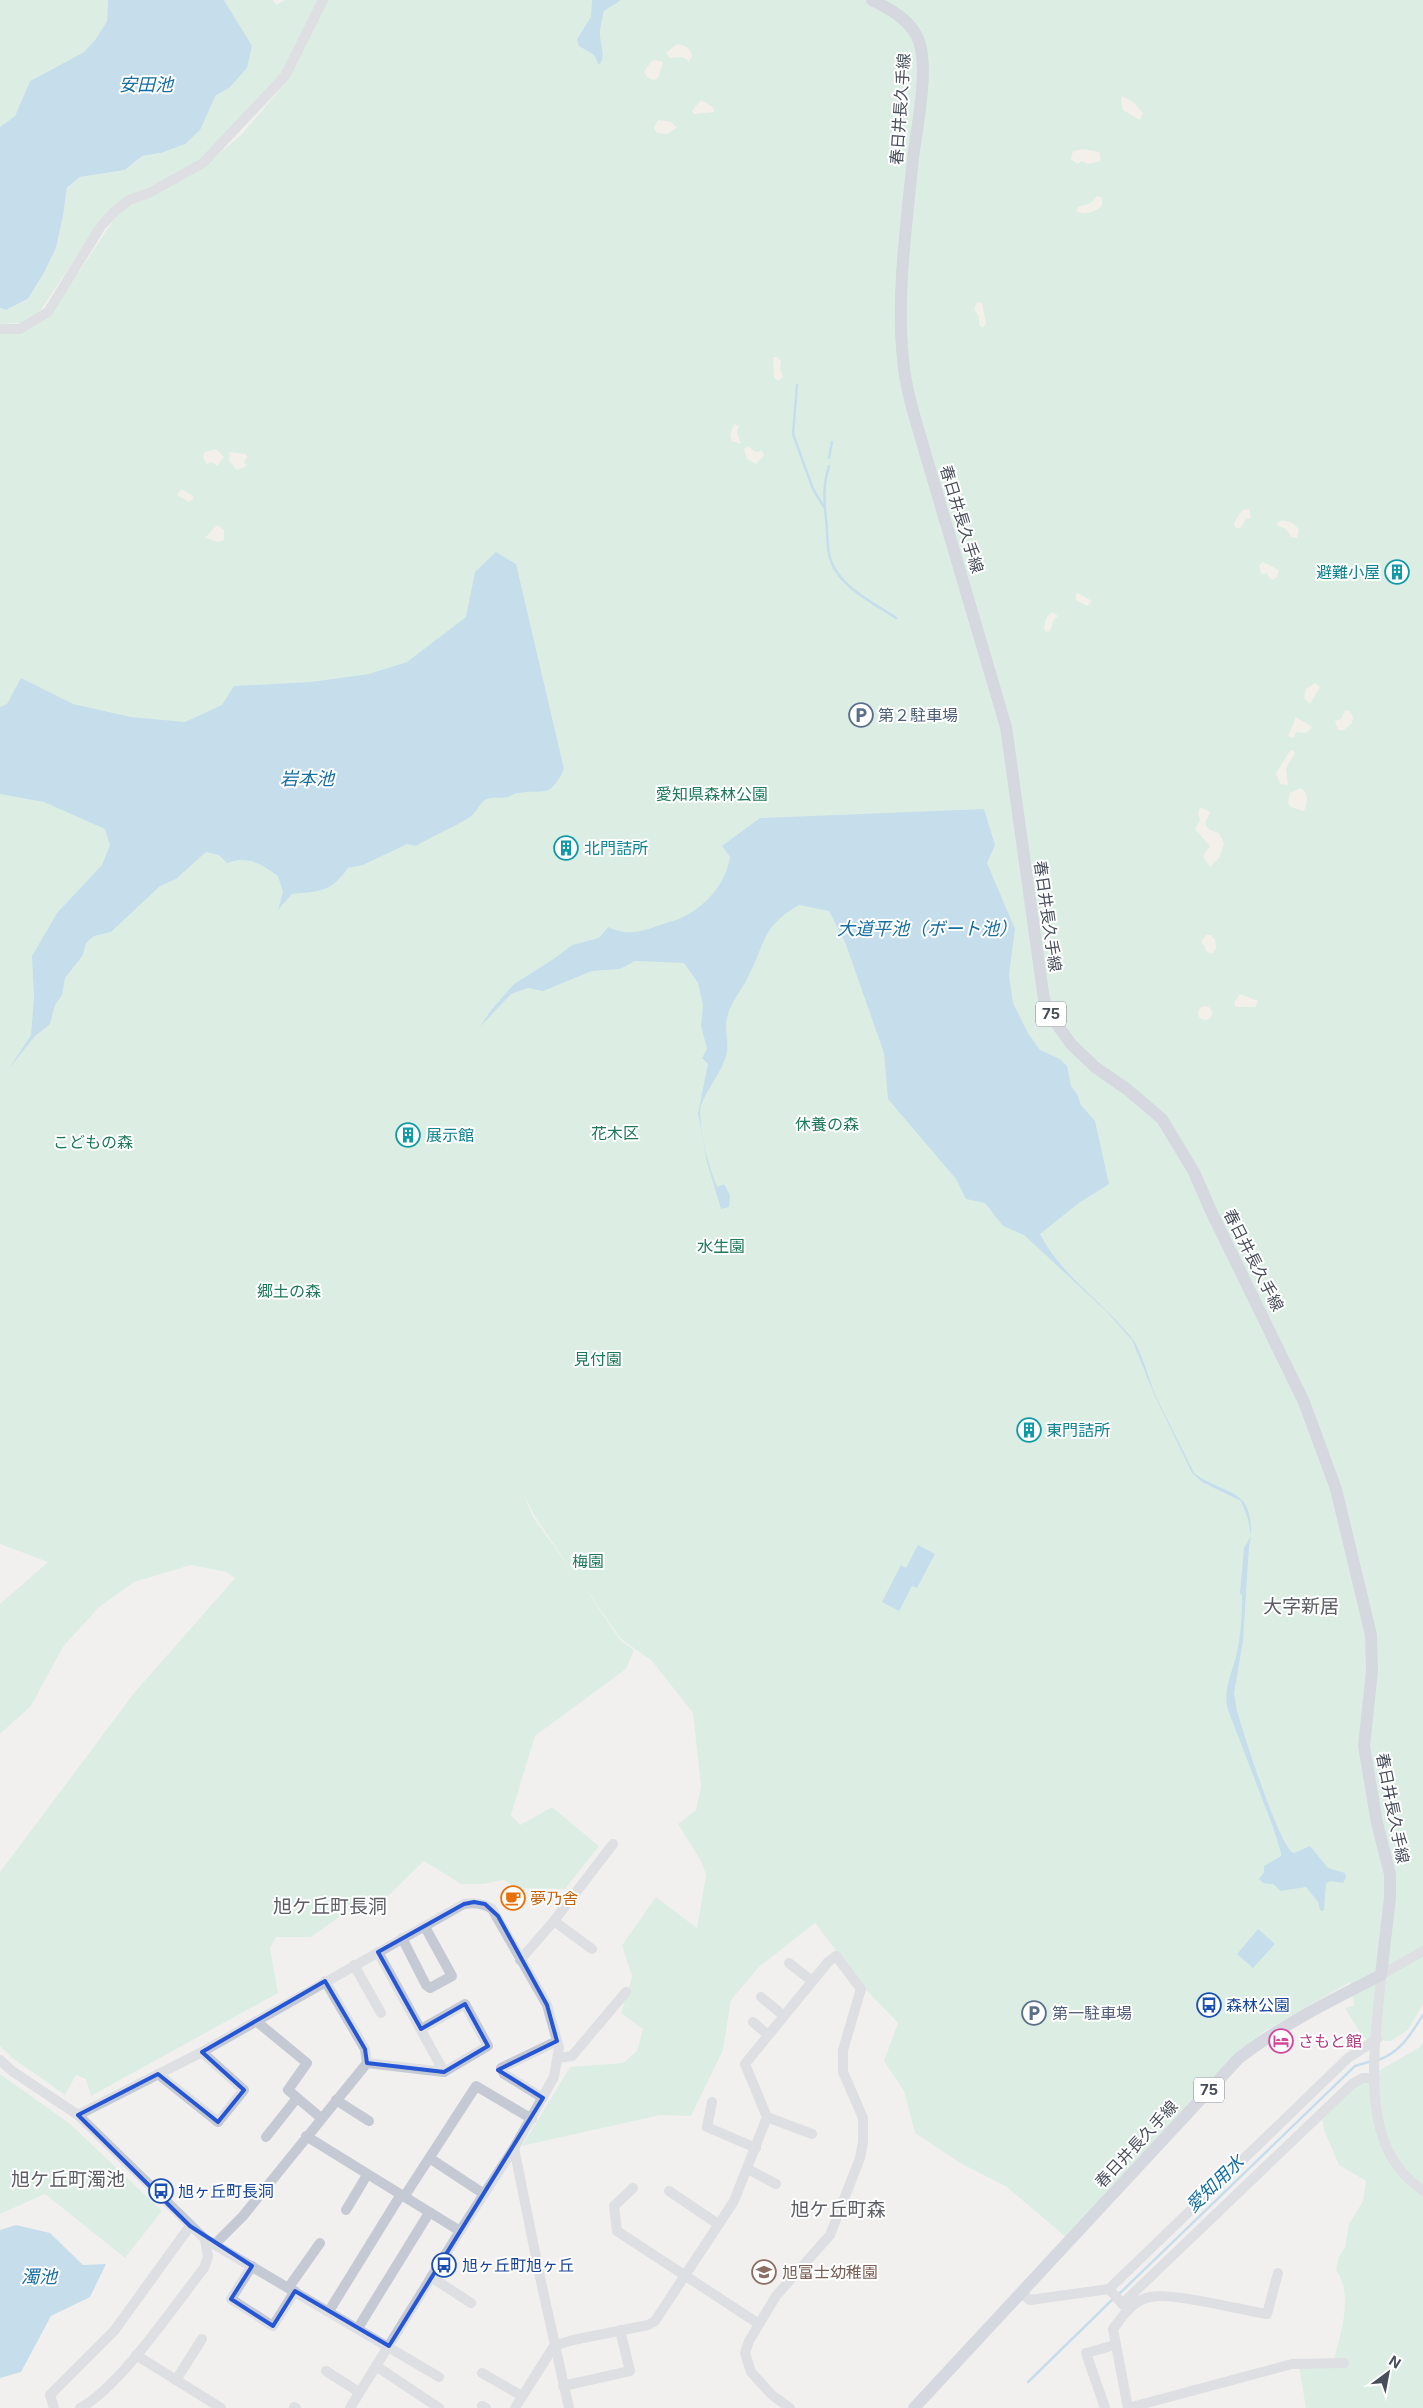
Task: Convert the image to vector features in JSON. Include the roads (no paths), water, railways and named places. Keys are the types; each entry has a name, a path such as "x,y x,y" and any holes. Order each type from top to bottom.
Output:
{"main road":[{"name":"春日井長久手線","path":"872,0 891,10 907,23 921,48 922,74 909,200 901,316 902,357 906,386 1006,727 1044,1000 1056,1023 1071,1044 1095,1067 1128,1090 1162,1119 1185,1156 1304,1402 1336,1489 1371,1635 1372,1671 1364,1746 1377,1823 1390,1874 1390,1897 1381,1975 1267,2036 1239,2058 914,2408"}],"street":[{"path":"0,329 20,329 48,312 101,226 114,212 129,200 150,193 203,163 285,76 323,0"},
{"path":"520,1960 554,1921 613,1844"},
{"path":"78,2115 202,2052 464,1904 485,1904 498,1916 520,1960 547,2005 557,2041 558,2058 554,2077 532,2119 359,2392 352,2407"},
{"path":"554,1921 592,1949"},
{"path":"402,1938 426,1985 430,1988 452,1976 425,1927"},
{"path":"1423,1951 1381,1975 1375,2072 1377,2120 1386,2147 1402,2172 1423,2191"},
{"path":"378,1952 444,2072"},
{"path":"515,2408 554,2346 654,2321 734,2200 748,2169 767,2117 745,2064 812,1981 836,1956 861,1989 843,2050 843,2072 863,2118 863,2142 860,2158 830,2236 776,2296 759,2324 745,2353 751,2372 772,2395 790,2408"},
{"path":"789,1963 812,1981"},
{"path":"354,1965 380,2013"},
{"path":"215,2244 243,2216 366,2063 365,2049 325,1981"},
{"path":"558,2058 572,2056 626,1992"},
{"path":"761,1997 784,2016"},
{"path":"366,2063 444,2072 488,2046 465,2004 421,2029"},
{"path":"256,2021 307,2062 288,2090 321,2118"},
{"path":"753,2022 768,2036"},
{"path":"543,2098 504,2074 501,2068 557,2041"},
{"path":"1021,2293 1030,2300 1109,2289 1348,2058 1377,2041"},
{"path":"158,2074 218,2122 244,2090 202,2052"},
{"path":"0,2060 44,2094 78,2115 205,2239 439,2376"},
{"path":"1344,2363 1292,2364 1128,2408 1112,2329 1124,2305 1352,2084 1375,2072"},
{"path":"329,2311 402,2197 431,2159 440,2140 476,2086 532,2119"},
{"path":"266,2137 297,2098"},
{"path":"336,2100 369,2121"},
{"path":"712,2102 707,2127 756,2148"},
{"path":"767,2117 812,2134"},
{"path":"306,2136 402,2197 460,2231"},
{"path":"514,2148 554,2346 569,2408"},
{"path":"431,2159 484,2194"},
{"path":"748,2169 776,2184"},
{"path":"346,2210 367,2175"},
{"path":"633,2188 614,2206 617,2231 759,2324"},
{"path":"669,2191 718,2224"},
{"path":"358,2328 429,2213"},
{"path":"54,2408 50,2395 114,2331 190,2226"},
{"path":"80,2408 100,2394 136,2355 204,2268 208,2257 205,2239"},
{"path":"252,2266 231,2299 273,2326 292,2289 320,2243"},
{"path":"1124,2305 1150,2297 1177,2298 1267,2314 1278,2273"},
{"path":"431,2277 472,2303"},
{"path":"1109,2289 1124,2305"},
{"path":"563,2386 630,2371 620,2330"},
{"path":"176,2380 202,2339"},
{"path":"1104,2408 1086,2353 1115,2345"},
{"path":"136,2355 221,2408"},
{"path":"376,2366 438,2408"},
{"path":"326,2371 359,2392"},
{"path":"482,2373 522,2396"}],"water":[{"name":"安田池","path":"108,0 224,0 252,46 247,68 229,88 216,95 200,130 185,144 161,153 142,156 125,170 80,177 67,188 56,248 44,273 28,299 6,310 0,308 0,127 15,116 30,81 84,52 95,40 107,21"},
{"path":"592,0 621,0 604,11 600,31 603,53 599,65 594,55 579,46 577,39 591,17"},
{"name":"岩本池","path":"496,552 516,564 564,769 555,785 546,791 517,793 508,797 485,800 470,817 457,825 416,846 407,844 363,865 348,868 336,882 324,889 292,894 278,910 283,892 278,876 248,860 227,863 219,855 206,852 176,879 160,886 111,932 94,936 86,943 83,955 65,978 62,995 55,1005 50,1024 34,1037 8,1070 31,1035 34,997 32,956 57,913 102,865 110,845 105,829 44,802 0,794 0,707 7,704 21,678 73,704 131,717 185,722 222,705 234,686 311,682 369,674 407,662 466,617 475,572"},
{"name":"大道平池（ボート池）","path":"984,809 995,845 987,863 1015,929 1009,975 1013,1003 1028,1033 1040,1050 1060,1059 1067,1066 1071,1086 1077,1094 1081,1105 1095,1121 1109,1184 1079,1203 1040,1234 1059,1263 1120,1324 1131,1337 1142,1357 1155,1394 1194,1473 1233,1493 1242,1500 1250,1516 1251,1536 1248,1519 1241,1501 1202,1482 1192,1473 1154,1394 1132,1340 1106,1311 1024,1235 1003,1226 985,1203 966,1199 956,1179 888,1099 884,1053 845,942 829,911 799,905 778,921 766,936 754,965 729,1012 726,1023 727,1047 724,1063 701,1107 703,1139 698,1113 708,1064 702,1058 707,1049 701,1026 703,1005 698,983 684,963 635,961 620,969 592,971 543,991 528,988 511,994 480,1027 491,1010 514,984 572,945 599,938 608,927 623,932 636,932 680,919 693,911 715,891 725,875 730,857 722,846 760,818"},
{"name":"大道平池（ボート池）","path":"703,1142 717,1187 724,1184 730,1195 729,1207 721,1209 707,1162"},
{"path":"1251,1536 1243,1641 1234,1693 1237,1711 1271,1812 1288,1847 1294,1853 1310,1846 1328,1868 1345,1873 1346,1877 1343,1883 1330,1881 1326,1884 1324,1910 1322,1911 1318,1902 1306,1887 1281,1891 1273,1884 1263,1883 1259,1879 1264,1872 1264,1866 1281,1856 1281,1853 1226,1702 1227,1688 1237,1652 1240,1631 1242,1596 1240,1593 1244,1548"},
{"path":"918,1545 935,1554 917,1588 912,1586 899,1611 882,1602 901,1565 906,1568"},
{"path":"1258,1929 1275,1944 1253,1968 1237,1954"},
{"name":"濁池","path":"16,2225 50,2233 83,2265 106,2264 90,2297 51,2316 21,2372 0,2378 0,2230"}],"waterway":[{"path":"797,385 793,434 813,489 824,507"},
{"path":"829,458 832,442"},
{"path":"829,466 824,499 831,561 842,579 850,587 896,618"},
{"name":"愛知用水","path":"1378,2060 1399,2048 1423,2015"},
{"name":"愛知用水","path":"1118,2295 1355,2066 1372,2061"},
{"name":"愛知用水","path":"1028,2382 1114,2298"}],"place":[{"name":"避難小屋","path":"1397,572"},
{"name":"第２駐車場","path":"861,715"},
{"name":"北門詰所","path":"566,848"},
{"name":"展示館","path":"408,1135"},
{"name":"東門詰所","path":"1029,1430"},
{"name":"夢乃舎","path":"513,1898"},
{"name":"森林公園","path":"1209,2005"},
{"name":"第一駐車場","path":"1034,2013"},
{"name":"さもと館","path":"1281,2041"},
{"name":"旭ヶ丘町長洞","path":"161,2191"},
{"name":"旭ヶ丘町旭ヶ丘","path":"444,2265"},
{"name":"旭富士幼稚園","path":"764,2272"}],"district":[{"name":"大字新居","path":"1301,1606"},
{"name":"旭ケ丘町長洞","path":"330,1906"},
{"name":"旭ケ丘町濁池","path":"68,2179"},
{"name":"旭ケ丘町森","path":"838,2209"}],"park label":[{"name":"愛知県森林公園","path":"712,794"},
{"name":"休養の森","path":"827,1124"},
{"name":"花木区","path":"615,1133"},
{"name":"こどもの森","path":"93,1142"},
{"name":"水生園","path":"721,1246"},
{"name":"郷土の森","path":"289,1291"},
{"name":"見付園","path":"598,1359"},
{"name":"梅園","path":"588,1561"}]}
